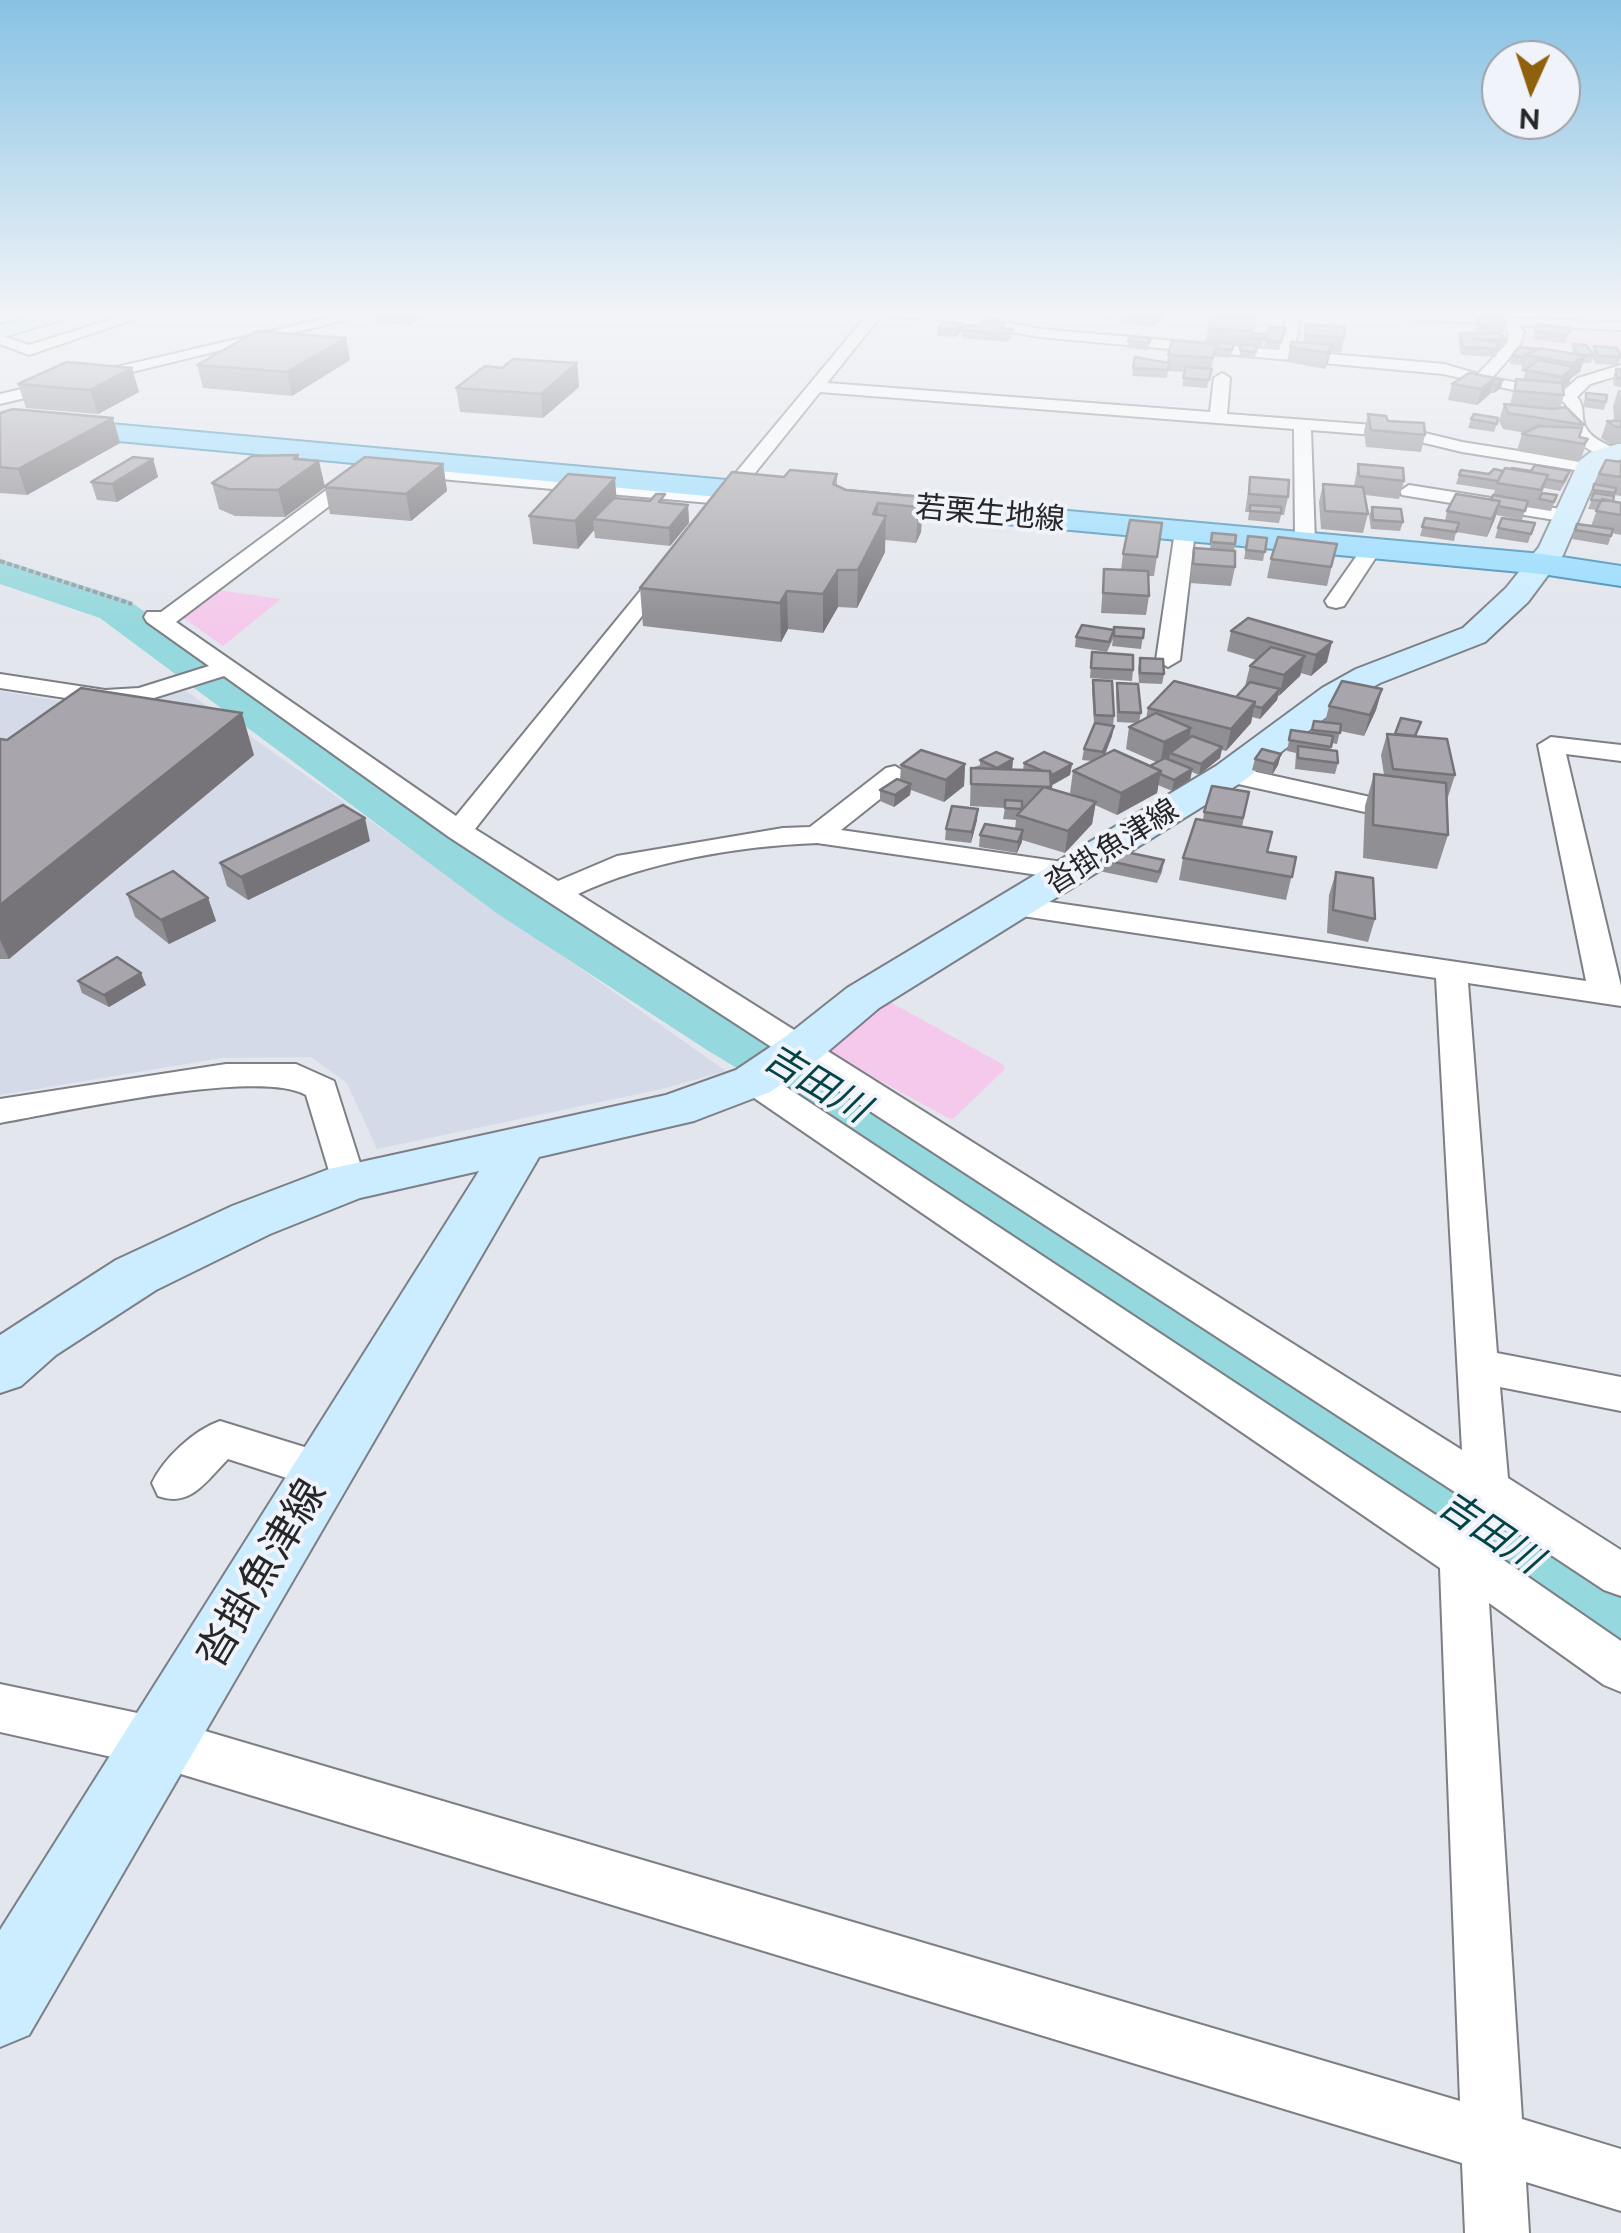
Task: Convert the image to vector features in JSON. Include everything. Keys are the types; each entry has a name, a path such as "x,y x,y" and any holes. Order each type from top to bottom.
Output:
{"main road":[{"name":"若栗生地線","path":"0,422 728,494 1542,564 1621,576"},
{"name":"沓掛魚津線","path":"0,1369 35,1339 136,1275 251,1220 348,1182 676,1109 777,1065 863,998 1230,774 1334,694 1368,676 1474,635 1499,614 1542,564 1607,457"},
{"name":"沓掛魚津線","path":"0,2006 523,1141"}],"street":[{"path":"458,831 790,419"},
{"path":"1235,419 1400,432 1462,447 1607,457"},
{"path":"1575,419 1576,428 1607,457"},
{"path":"1302,424 1305,542"},
{"path":"728,494 369,467 158,620 458,831 557,893 777,1065 1475,1522 1621,1669"},
{"path":"1409,491 1574,514"},
{"path":"1168,660 1185,531"},
{"path":"1336,601 1372,548"},
{"path":"0,681 52,692 105,697 140,695 226,668"},
{"path":"1016,906 1612,995 1551,745 1621,754"},
{"path":"817,835 894,774"},
{"path":"1230,774 1374,806"},
{"path":"557,893 617,865 783,836 817,835 1072,872"},
{"path":"1451,971 1478,1366 1475,1522 1497,2233"},
{"path":"777,1065 1475,1522 1621,1576"},
{"path":"0,1112 226,1074 296,1074 322,1089 348,1182"},
{"path":"1478,1366 1621,1394"},
{"path":"174,1484 220,1439 324,1471"},
{"path":"0,1708 161,1743 1621,2180"}],"path":[{"path":"0,561 120,596 158,620"}],"shaded area":[{"path":"218,590 281,599 223,646 182,617"},
{"path":"0,691 76,704 127,705 186,691 726,1071 662,1089 377,1149 347,1083 311,1057 222,1058 0,1095"},
{"path":"881,997 1004,1065 1004,1070 952,1120 827,1052"}],"building":[{"path":"0,419 111,419 18,469 0,467"},
{"path":"1369,419 1387,419 1424,423 1425,435 1371,430"},
{"path":"1547,419 1578,419 1584,425"},
{"path":"1539,426 1582,428 1579,437 1588,439 1584,444 1522,434"},
{"path":"298,455 294,459 319,461 278,490 228,489 212,483 252,456"},
{"path":"133,457 153,459 112,484 91,482"},
{"path":"365,457 443,464 406,494 324,487"},
{"path":"1606,460 1621,462 1621,477 1599,474"},
{"path":"1358,464 1403,468 1404,481 1359,476"},
{"path":"1535,465 1570,471 1563,482 1546,479 1548,475 1511,469 1531,471"},
{"path":"1505,468 1548,475 1541,490 1497,483"},
{"path":"1494,469 1503,471 1498,481 1459,475 1461,470 1489,474"},
{"path":"790,470 837,474 833,484 846,490 923,497 918,507 878,503 873,514 886,516 858,570 838,570 823,594 787,591 780,603 640,588 732,472 784,477"},
{"path":"568,474 615,478 575,521 529,516"},
{"path":"1250,477 1289,480 1288,497 1249,494"},
{"path":"1323,484 1363,487 1368,514 1325,511"},
{"path":"1594,484 1616,488 1615,493 1593,490"},
{"path":"1542,493 1557,495 1554,502 1539,499"},
{"path":"1594,493 1614,496 1613,501 1591,500"},
{"path":"656,494 665,494 659,502 688,505 669,528 593,519 614,498 650,501"},
{"path":"1456,494 1500,501 1492,519 1447,511"},
{"path":"1493,495 1528,501 1525,511 1498,506 1500,501 1491,500"},
{"path":"1602,499 1621,503 1621,515 1596,511"},
{"path":"1250,505 1281,507 1281,513 1250,511"},
{"path":"1372,507 1401,509 1403,522 1373,520"},
{"path":"1425,518 1459,523 1456,532 1422,527"},
{"path":"1502,518 1535,523 1531,534 1498,528"},
{"path":"1130,520 1162,523 1157,557 1123,554"},
{"path":"1577,524 1613,529 1611,536 1575,530"},
{"path":"1212,533 1236,535 1235,544 1211,542"},
{"path":"1248,536 1267,538 1265,552 1246,550"},
{"path":"1278,537 1337,544 1331,567 1271,559"},
{"path":"1194,548 1235,551 1235,567 1193,564"},
{"path":"1104,569 1148,571 1149,596 1103,593"},
{"path":"1248,618 1332,642 1316,655 1231,631"},
{"path":"1082,625 1114,630 1109,642 1076,637"},
{"path":"1114,627 1144,629 1143,638 1114,636"},
{"path":"1271,647 1305,656 1284,675 1250,666"},
{"path":"1092,652 1133,655 1133,670 1091,668"},
{"path":"1140,658 1163,659 1164,674 1140,673"},
{"path":"1093,680 1112,681 1114,716 1095,715"},
{"path":"1174,681 1255,702 1231,729 1148,708"},
{"path":"1342,681 1382,689 1370,715 1329,706"},
{"path":"1250,682 1280,689 1262,708 1236,697"},
{"path":"1117,683 1138,684 1141,713 1119,712"},
{"path":"81,688 242,713 0,905 0,739 7,740"},
{"path":"1156,713 1191,728 1164,742 1129,727"},
{"path":"1401,718 1421,722 1415,736 1395,734"},
{"path":"1314,721 1341,724 1340,733 1312,730"},
{"path":"1095,723 1114,726 1103,752 1084,749"},
{"path":"1291,730 1333,736 1331,747 1289,740"},
{"path":"1387,734 1447,739 1455,775 1393,769"},
{"path":"1192,736 1222,747 1201,764 1170,753"},
{"path":"1298,746 1337,751 1338,763 1298,758"},
{"path":"1262,749 1281,754 1274,764 1255,759"},
{"path":"921,750 965,764 946,780 901,765"},
{"path":"1114,750 1161,771 1121,793 1073,771"},
{"path":"996,752 1013,759 997,768 980,760"},
{"path":"1044,752 1072,764 1052,775 1024,763"},
{"path":"1165,758 1192,769 1174,780 1150,766"},
{"path":"971,768 1050,771 1051,787 971,784"},
{"path":"1374,774 1446,783 1448,835 1373,825"},
{"path":"897,779 911,784 895,795 880,790"},
{"path":"1212,786 1249,792 1243,818 1204,812"},
{"path":"1044,787 1096,802 1068,831 1017,815"},
{"path":"1005,800 1022,801 1022,809 1005,808"},
{"path":"343,805 365,818 241,877 220,863"},
{"path":"952,806 978,809 972,832 946,829"},
{"path":"1196,819 1272,832 1267,852 1296,857 1292,877 1183,858"},
{"path":"985,824 1023,830 1018,842 980,835"},
{"path":"1102,847 1164,860 1159,872 1096,858"},
{"path":"173,871 208,898 161,920 127,894"},
{"path":"1336,872 1373,878 1375,919 1333,910"},
{"path":"117,957 141,973 104,995 78,981"}],"waterway":[{"name":"吉田川","path":"0,571 114,609 517,902 729,1036 975,1181 1621,1622"}]}
